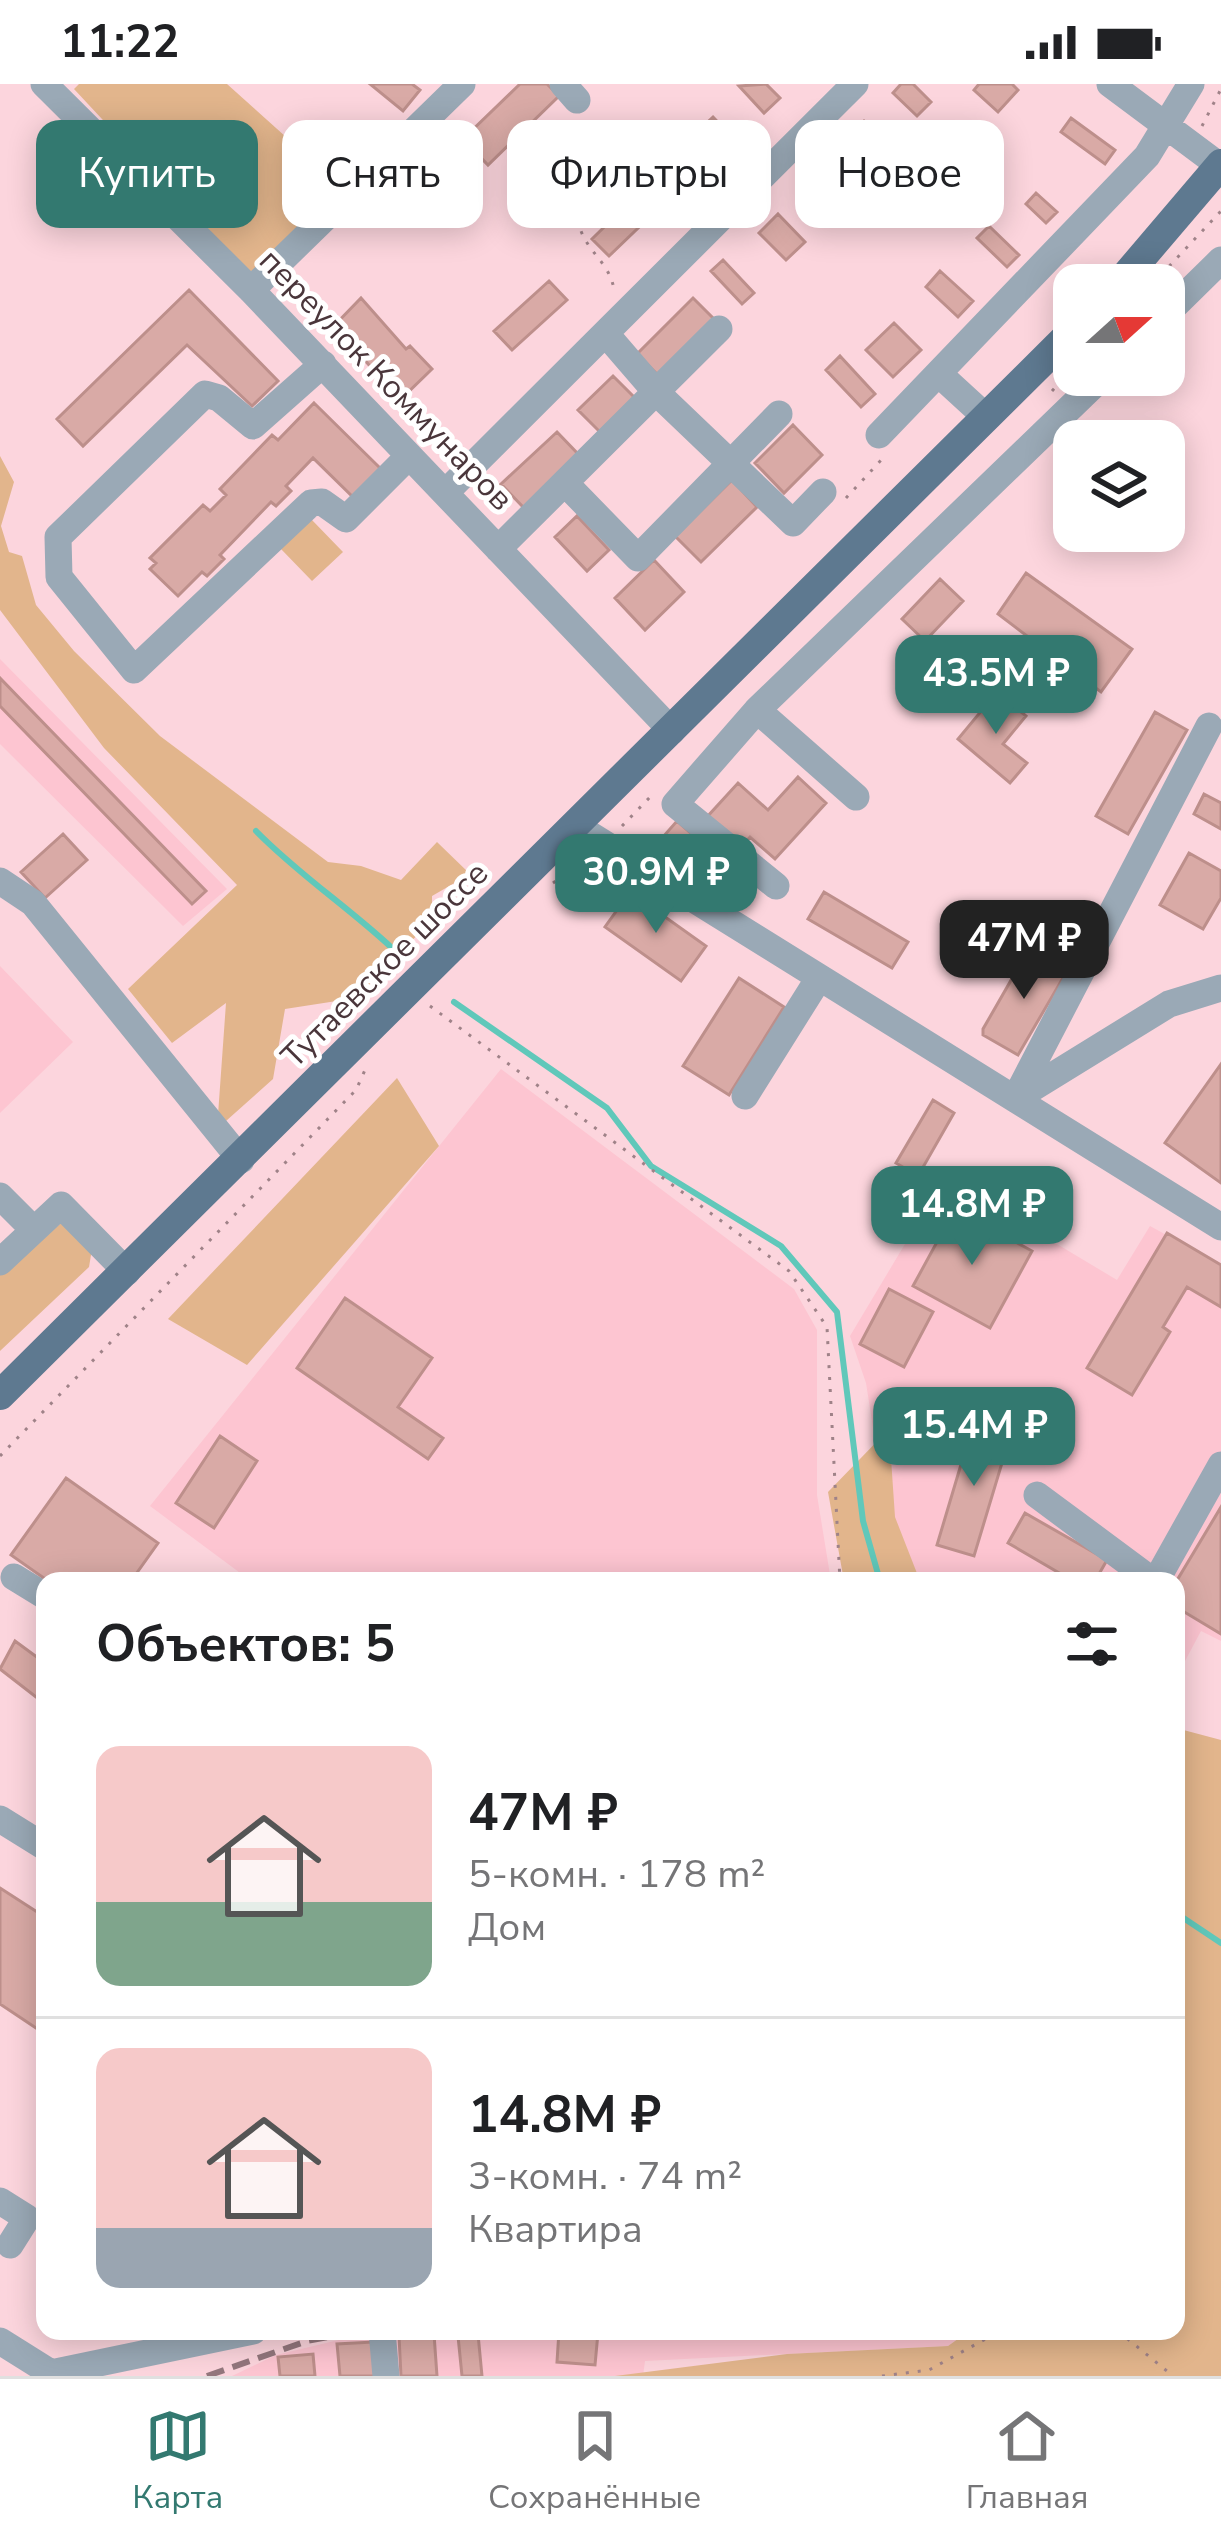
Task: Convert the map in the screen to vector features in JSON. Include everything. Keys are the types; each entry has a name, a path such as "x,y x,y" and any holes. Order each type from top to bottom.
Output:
{"main road":[{"path":"1136,264 1220,165"},
{"name":"Тутаевское шоссе","path":"0,1395 1053,351"}],"street":[{"name":"переулок Коммунаров","path":"44,84 251,290 672,731"},
{"path":"251,290 463,84"},
{"path":"445,493 855,84"},
{"path":"1109,84 1220,165"},
{"path":"879,435 1181,135 1191,84"},
{"path":"1185,295 1221,260"},
{"path":"612,328 656,392 793,523 823,492"},
{"path":"498,549 719,329"},
{"path":"322,364 253,426 213,394 205,394 58,537 59,578 134,670 311,503 322,502 346,519 410,456"},
{"path":"939,374 987,418"},
{"path":"776,886 675,804 757,710 1082,396"},
{"path":"565,483 638,558 779,414"},
{"path":"757,710 856,796"},
{"path":"1015,1099 1209,726"},
{"path":"576,826 1221,1227"},
{"path":"0,881 33,903 242,1160"},
{"path":"745,1096 819,978"},
{"path":"1015,1099 1169,1004 1221,988"},
{"path":"0,1196 34,1230"},
{"path":"0,1262 61,1205 127,1272"},
{"path":"1160,1572 1221,1466"},
{"path":"1037,1496 1143,1572"},
{"path":"14,1577 36,1590"},
{"path":"0,1819 36,1841"},
{"path":"0,2201 27,2218 10,2245"},
{"path":"0,2341 51,2373 210,2340"},
{"path":"383,2340 386,2376"}],"path":[{"path":"1181,135 1221,88"},
{"path":"570,92 566,142 582,234 610,268 612,328"},
{"path":"1172,264 1221,211"},
{"path":"539,893 605,844 655,793"},
{"path":"410,989 789,1271 827,1327 840,1572"},
{"path":"0,1456 356,1090 365,1070"},
{"path":"882,2376 929,2370 984,2340"},
{"path":"1129,2340 1173,2376"}],"shaded area":[{"path":"79,84 227,84 282,133 282,228 307,228 253,281 204,228 258,228 258,120 103,120 74,89"},
{"path":"0,456 14,482 1,526 9,552 22,556 36,605 74,651 160,736 328,862 361,866 401,880 437,842 470,874 432,896 432,920 356,998 285,1009 273,1079 217,1129 226,1003 172,1043 128,989 237,885 104,748 0,610"},
{"path":"311,519 343,552 312,581 280,548"},
{"path":"0,659 227,889 183,926 0,744"},
{"path":"0,966 73,1042 0,1113"},
{"path":"501,1069 794,1289 817,1330 817,1495 830,1572 239,1572 150,1506"},
{"path":"397,1078 439,1146 247,1365 168,1319"},
{"path":"945,1177 1117,1280 1150,1226 1221,1265 1221,1641 1201,1631 1185,1661 1185,1572 896,1572 866,1383 850,1336"},
{"path":"66,1219 92,1249 89,1267 0,1351 0,1274"},
{"path":"889,1429 895,1517 916,1572 842,1572 828,1492"},
{"path":"1185,1730 1221,1740 1221,2376 615,2376 787,2354 948,2346 956,2340 1185,2340"},
{"path":"339,2340 956,2340 948,2346 645,2361 643,2376 232,2376 276,2355"}],"building":[{"path":"370,84 412,84 420,90 403,111"},
{"path":"520,84 547,84 559,96 534,120 507,120 507,147 488,165 483,160 483,120"},
{"path":"766,84 780,98 764,113 739,86"},
{"path":"901,84 913,84 931,102 917,116 893,93"},
{"path":"979,84 1012,84 1018,90 998,112 974,90"},
{"path":"1071,118 1115,150 1105,164 1061,132"},
{"path":"1036,193 1057,212 1046,223 1026,204"},
{"path":"778,214 805,242 786,260 759,233 771,228"},
{"path":"603,228 638,228 609,256 592,239"},
{"path":"991,228 1019,255 1007,267 977,238"},
{"path":"723,260 754,293 742,304 711,271"},
{"path":"940,271 973,301 958,317 926,287"},
{"path":"549,281 567,300 512,350 494,331"},
{"path":"189,290 278,381 252,406 187,345 83,446 57,419"},
{"path":"361,298 406,349 410,346 432,369 400,400 354,348 351,351 330,330"},
{"path":"693,298 716,321 660,377 637,354"},
{"path":"894,323 921,350 893,377 866,350"},
{"path":"840,356 875,394 861,407 826,370"},
{"path":"613,376 636,399 601,433 578,410"},
{"path":"314,403 381,469 354,498 313,458 286,486 291,491 276,506 271,502 220,555 224,559 207,576 202,572 178,596 150,569 156,563 150,558 203,505 210,511 226,495 220,489 272,435 278,440"},
{"path":"793,425 822,455 784,493 755,463"},
{"path":"557,432 580,456 524,508 501,484"},
{"path":"732,480 757,507 701,562 675,536"},
{"path":"577,516 609,550 587,571 555,537"},
{"path":"654,560 684,592 645,630 615,598"},
{"path":"1026,573 1132,649 1101,692 998,614"},
{"path":"940,579 963,601 925,641 902,619"},
{"path":"0,678 206,891 192,904 0,706"},
{"path":"997,692 1026,716 1003,744 1027,763 1010,783 958,739"},
{"path":"1155,712 1187,730 1128,834 1096,816"},
{"path":"798,777 826,803 775,859 750,837 741,847 707,817 738,783 768,810"},
{"path":"1204,794 1221,803 1221,829 1194,814"},
{"path":"677,821 740,876 745,896 736,906 691,874 696,868 662,838"},
{"path":"63,834 87,860 45,898 21,872"},
{"path":"1189,853 1221,871 1221,898 1203,929 1160,905"},
{"path":"630,892 706,946 681,981 605,927"},
{"path":"824,892 908,942 892,968 808,919"},
{"path":"1029,949 1067,971 1018,1055 983,1035 983,1029"},
{"path":"739,978 784,1007 729,1095 683,1066"},
{"path":"1221,1064 1221,1183 1165,1143"},
{"path":"933,1100 954,1113 918,1176 896,1163"},
{"path":"955,1209 1032,1251 990,1328 913,1286"},
{"path":"1167,1233 1221,1265 1221,1307 1187,1287 1163,1327 1170,1332 1132,1395 1087,1368"},
{"path":"889,1289 933,1312 904,1367 860,1344"},
{"path":"345,1298 432,1358 398,1407 443,1438 428,1459 297,1368"},
{"path":"974,1421 1011,1433 974,1556 937,1545"},
{"path":"220,1436 257,1461 214,1528 176,1503"},
{"path":"66,1478 158,1543 137,1572 36,1573 11,1555"},
{"path":"1221,1507 1221,1634 1185,1612 1182,1572"},
{"path":"1025,1513 1107,1560 1100,1572 1058,1572 1008,1543"},
{"path":"15,1641 36,1656 36,1697 0,1669"},
{"path":"0,1888 36,1911 36,2028 0,2004"},
{"path":"399,2340 434,2340 437,2376 401,2376"},
{"path":"458,2340 479,2340 482,2376 462,2376"},
{"path":"558,2340 597,2340 595,2365 557,2362"},
{"path":"373,2342 375,2376 340,2376 337,2344"},
{"path":"313,2354 315,2376 280,2376 278,2357"}],"waterway":[{"path":"256,831 392,948"},
{"path":"454,1002 607,1108 651,1166 781,1246 837,1312 863,1521 877,1572"},
{"path":"1185,1919 1221,1943"}],"railway":[{"path":"207,2376 312,2340"}]}
